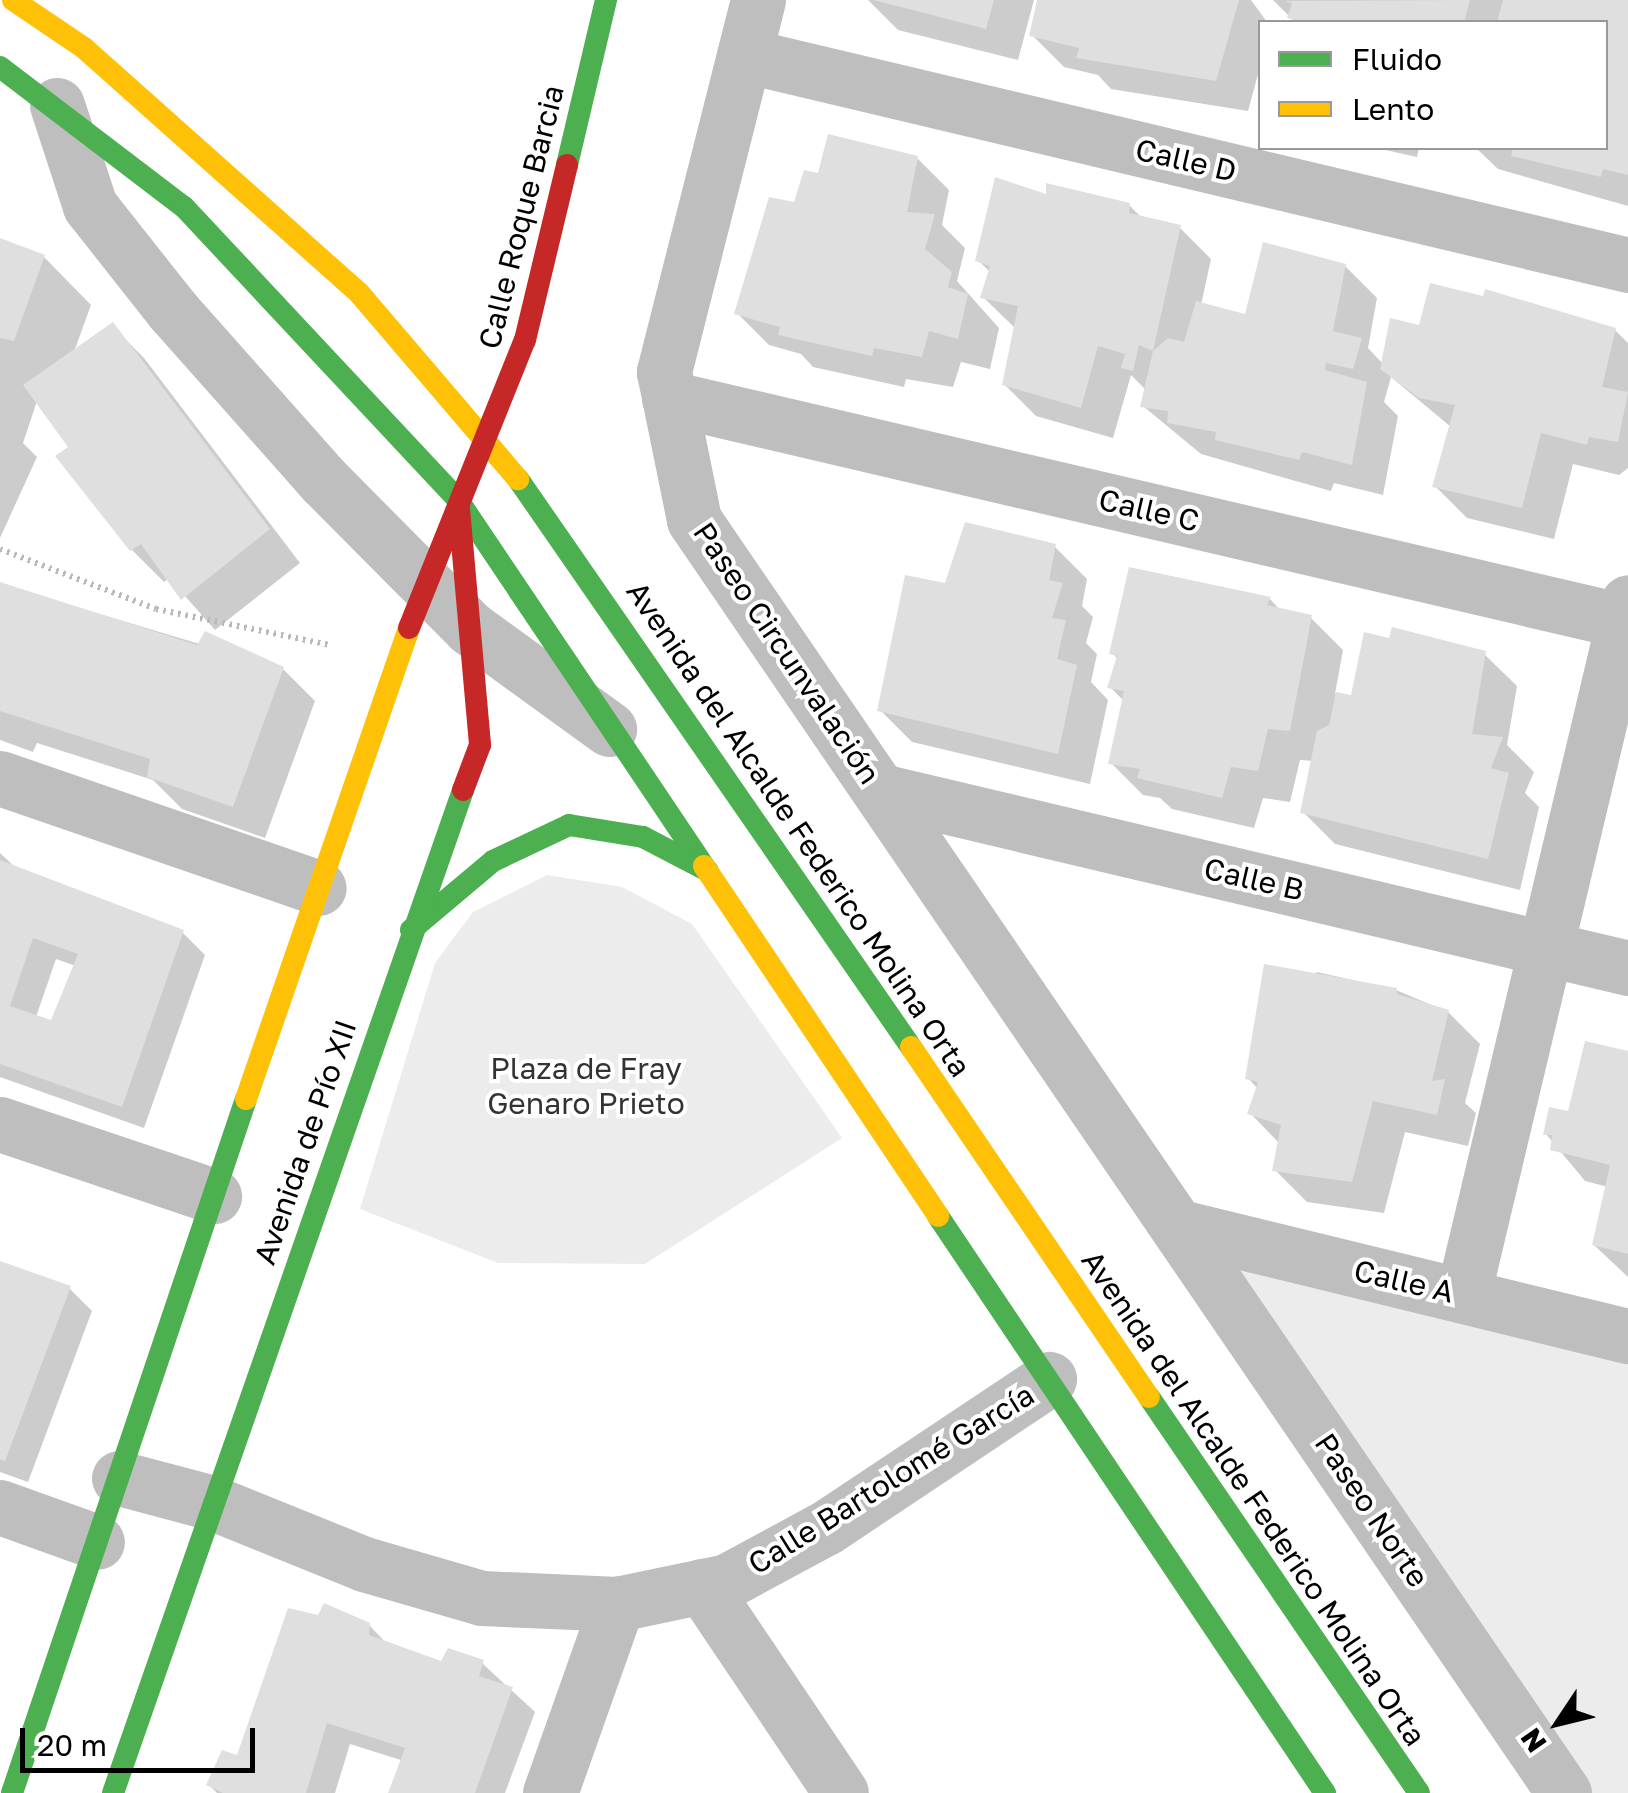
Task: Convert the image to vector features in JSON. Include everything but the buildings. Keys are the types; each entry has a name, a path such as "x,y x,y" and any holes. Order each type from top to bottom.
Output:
{"main road":[{"name":"Avenida del Alcalde Federico Molina Orta","path":"13,0 84,48 359,293 485,435 581,562 1418,1793"},
{"name":"Calle Roque Barcia","path":"426,583 525,340 606,0"},
{"path":"0,67 57,104 184,207 458,500 622,738 1325,1793"},
{"name":"Avenida de Pío XII","path":"113,1793 409,932 480,745 458,500"},
{"path":"12,1793 426,583"},
{"path":"409,932 493,861 569,824 643,836 713,874"}],"street":[{"name":"Paseo Circunvalación","path":"758,0 664,372 694,520 1180,1228"},
{"name":"Calle D","path":"744,56 1628,264"},
{"path":"57,104 90,206 235,381 470,628 622,738"},
{"name":"Calle C","path":"669,398 1626,615"},
{"path":"1463,1295 1626,615"},
{"path":"0,778 319,888"},
{"name":"Calle B","path":"881,790 1628,968"},
{"path":"0,1124 214,1196"},
{"name":"Calle A","path":"1180,1228 1628,1336"},
{"name":"Paseo Norte","path":"1180,1228 1564,1793"},
{"name":"Calle Bartolomé García","path":"119,1478 213,1503 364,1564 482,1598 617,1604 727,1582 827,1527 1049,1379"},
{"path":"0,1508 98,1542"},
{"path":"702,1586 841,1793"},
{"path":"550,1793 617,1604"}],"path":[{"path":"0,549 156,609 351,650"}],"green space":[{"name":"Plaza de Fray Genaro Prieto","path":"547,875 622,887 692,924 842,1138 645,1264 498,1263 360,1209 435,963 473,912"},
{"path":"1233,1264 1628,1363 1628,1793 1591,1793"}],"traffic: fast":[{"path":"567,165 606,0"},
{"path":"0,67 184,207 458,500 704,866"},
{"path":"518,479 911,1047"},
{"path":"113,1793 463,790"},
{"path":"411,930 493,861 569,825 643,837 708,871"},
{"path":"12,1793 246,1099"},
{"path":"938,1216 1325,1793"},
{"path":"1149,1397 1419,1793"}],"traffic: slow":[{"path":"13,0 84,48 359,293 518,479"},
{"path":"246,1099 409,628"},
{"path":"704,866 938,1216"},
{"path":"911,1047 1149,1397"}],"traffic: jam":[{"path":"409,628 525,340 567,165"},
{"path":"459,509 480,745 463,790"}]}
